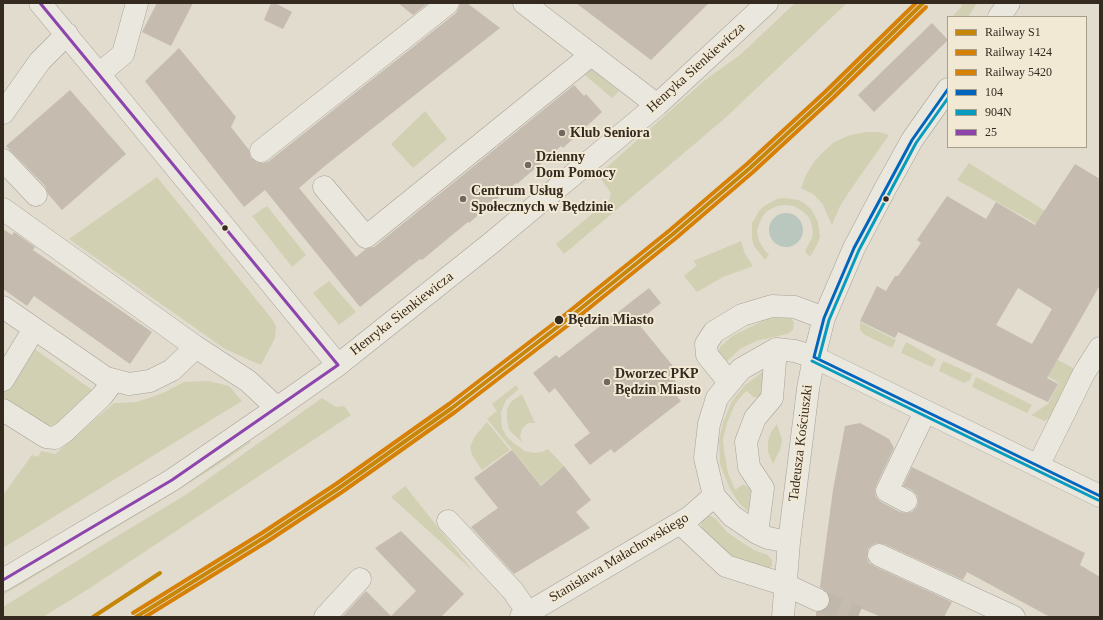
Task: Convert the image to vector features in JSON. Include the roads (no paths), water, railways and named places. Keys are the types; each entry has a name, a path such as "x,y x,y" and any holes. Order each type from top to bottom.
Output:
{"street":[{"path":"40,3 338,364"},
{"path":"99,74 123,54 137,3"},
{"path":"260,151 448,3"},
{"path":"524,3 656,105"},
{"name":"Henryka Sienkiewicza","path":"3,580 172,480 338,364 490,244 656,105 767,3"},
{"path":"1000,16 1009,3"},
{"path":"3,113 40,61 67,34"},
{"path":"324,187 366,237 591,55"},
{"name":"Tadeusza Kościuszki","path":"783,617 788,542 808,389 824,318 854,248 885,189 912,140 947,90"},
{"path":"3,160 36,195"},
{"path":"3,209 196,347 248,381 277,408"},
{"path":"729,382 707,355 706,344 714,332 742,315 772,306 795,307 824,318"},
{"path":"3,307 106,378 129,384 150,381 172,370 196,347"},
{"path":"3,380 34,329"},
{"path":"1038,466 1084,373 1100,348"},
{"path":"757,533 763,488 749,467 746,442 755,418 772,398 776,350"},
{"path":"788,542 768,538 757,533 732,516 714,496 705,458 709,424 717,398 741,369 776,350 795,351 814,358 1100,496"},
{"path":"3,410 46,437 55,438 64,432 102,396 114,380"},
{"path":"906,501 887,491 925,412"},
{"name":"Stanisława Małachowskiego","path":"526,615 690,517 714,496"},
{"path":"448,521 513,592 526,615"},
{"path":"680,523 726,566 786,585 818,600"},
{"path":"879,555 1014,617"},
{"path":"325,617 360,579"}],"tunnel":[{"path":"818,600 858,617"}],"rail line":[{"name":"5420","path":"133,613 262,533 336,484 449,404 561,318 670,230 747,164 825,92 916,3"},
{"name":"S1","path":"136,617 265,537 339,488 452,408 564,322 673,234 750,168 828,96 923,3"},
{"name":"1424","path":"145,617 268,541 342,492 455,412 567,326 676,238 753,172 831,100 926,7"},
{"name":"S1","path":"93,617 160,573"}],"place":[{"name":"Klub Seniora","path":"562,133"},
{"name":"Dzienny Dom Pomocy","path":"528,165"},
{"name":"Centrum Usług Społecznych w Będzinie","path":"463,199"},
{"name":"Będzin Miasto","path":"559,320"},
{"name":"Dworzec PKP Będzin Miasto","path":"607,382"}]}
